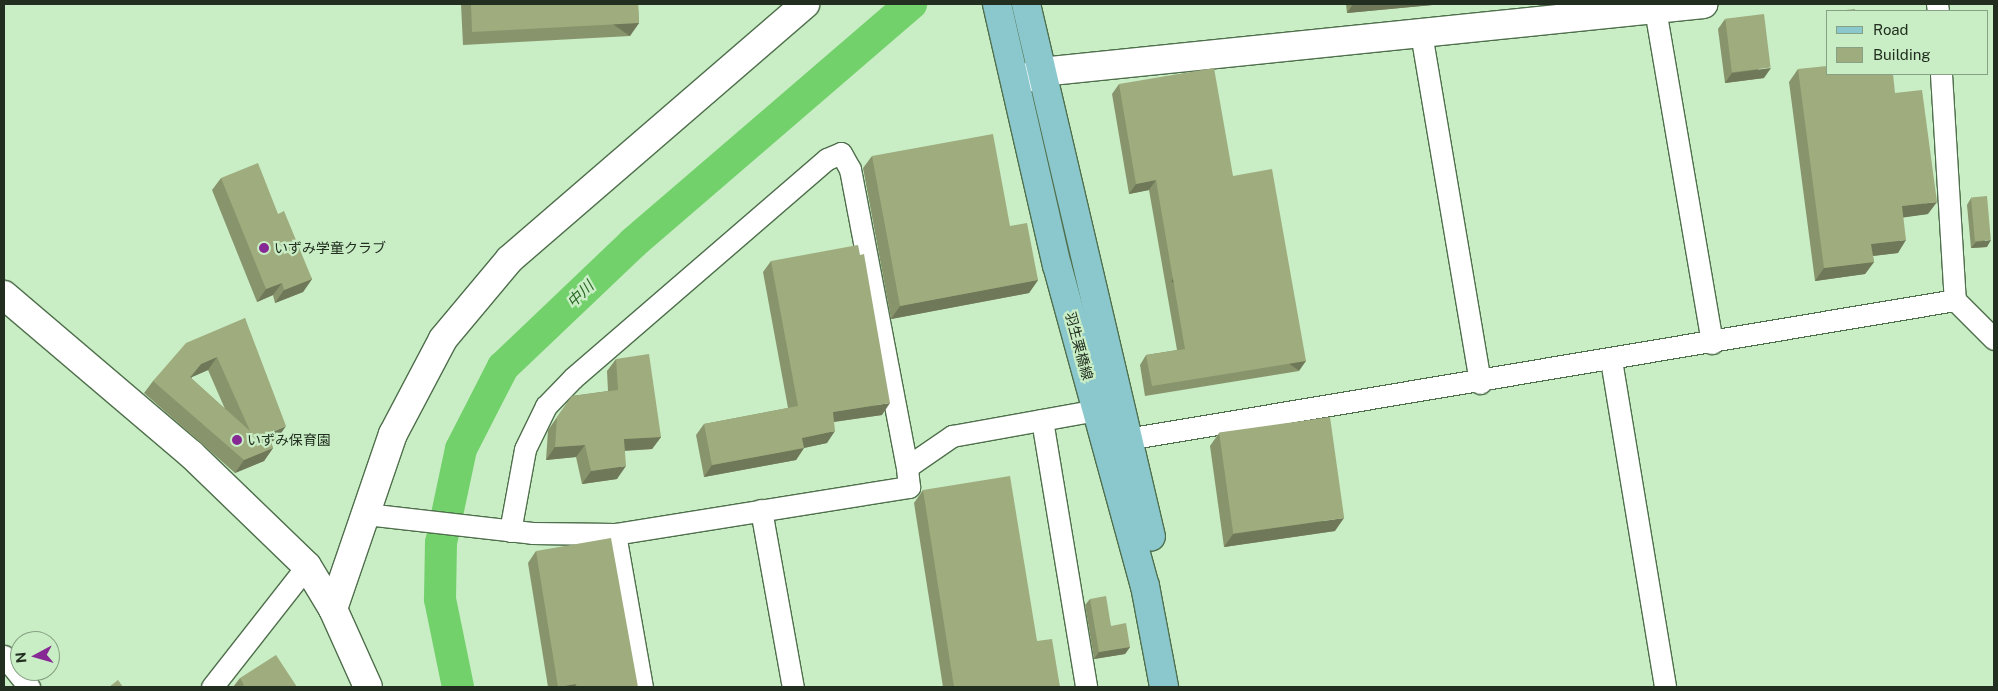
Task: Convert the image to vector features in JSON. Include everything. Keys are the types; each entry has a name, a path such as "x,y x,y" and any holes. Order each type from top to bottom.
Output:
{"main road":[{"name":"羽生栗橋線","path":"997,4 1029,77 1127,439 1183,687"},
{"name":"羽生栗橋線","path":"1026,4 1029,77 1057,264 1146,586 1164,687"}],"street":[{"path":"333,610 378,514 393,434 443,339 510,259 805,4"},
{"path":"1029,77 1421,33 1524,13 1655,9 1704,4"},
{"path":"1655,9 1712,343"},
{"path":"1421,33 1480,383"},
{"path":"1941,75 1955,300 1994,339"},
{"path":"378,514 510,531 615,534 909,487 850,169 841,153 812,172 573,378 546,406 525,449 510,531"},
{"path":"6,300 191,454 307,566 333,610 368,687"},
{"path":"1127,439 1480,383 1955,300"},
{"path":"1611,360 1665,687"},
{"path":"906,467 952,436 1097,410"},
{"path":"1042,420 1086,687"},
{"path":"761,510 793,687"},
{"path":"615,534 642,687"},
{"path":"212,687 307,566"},
{"path":"4,656 29,687"}],"building":[{"path":"471,4 638,4 639,23 472,32"},
{"path":"1764,14 1771,68 1732,72 1725,19"},
{"path":"1826,66 1826,75 1893,75 1895,93 1922,90 1937,202 1902,206 1906,240 1871,244 1874,262 1824,268 1798,69"},
{"path":"1214,68 1233,176 1272,169 1306,361 1152,386 1146,355 1185,349 1156,180 1136,184 1119,84"},
{"path":"993,134 1010,226 1027,223 1038,280 900,306 872,156"},
{"path":"258,163 278,214 284,211 312,279 284,290 282,283 266,289 221,178"},
{"path":"1987,196 1991,240 1975,241 1971,197"},
{"path":"858,245 860,255 864,254 890,403 833,412 835,431 802,438 804,448 712,465 704,424 798,406 771,261"},
{"path":"245,318 286,426 268,434 273,448 244,460 153,381 186,343","holes":["217,357 250,431 190,377 201,364"]},
{"path":"649,354 661,437 624,439 626,466 591,471 585,445 555,447 557,417 572,396 618,390 616,359"},
{"path":"1330,417 1344,518 1233,534 1219,433"},
{"path":"1010,476 1037,641 1052,639 1060,687 954,687 923,490"},
{"path":"611,538 638,687 577,687 576,684 558,687 536,551"},
{"path":"1106,596 1111,626 1126,623 1130,647 1099,652 1090,599"},
{"path":"276,655 297,687 241,687 244,685 240,678"},
{"path":"118,680 123,687 109,687"}],"waterway":[{"name":"中川","path":"458,687 440,599 441,543 461,449 503,367 633,243 911,4"}],"place":[{"name":"いずみ学童クラブ","path":"264,248"},
{"name":"いずみ保育園","path":"237,440"}]}
